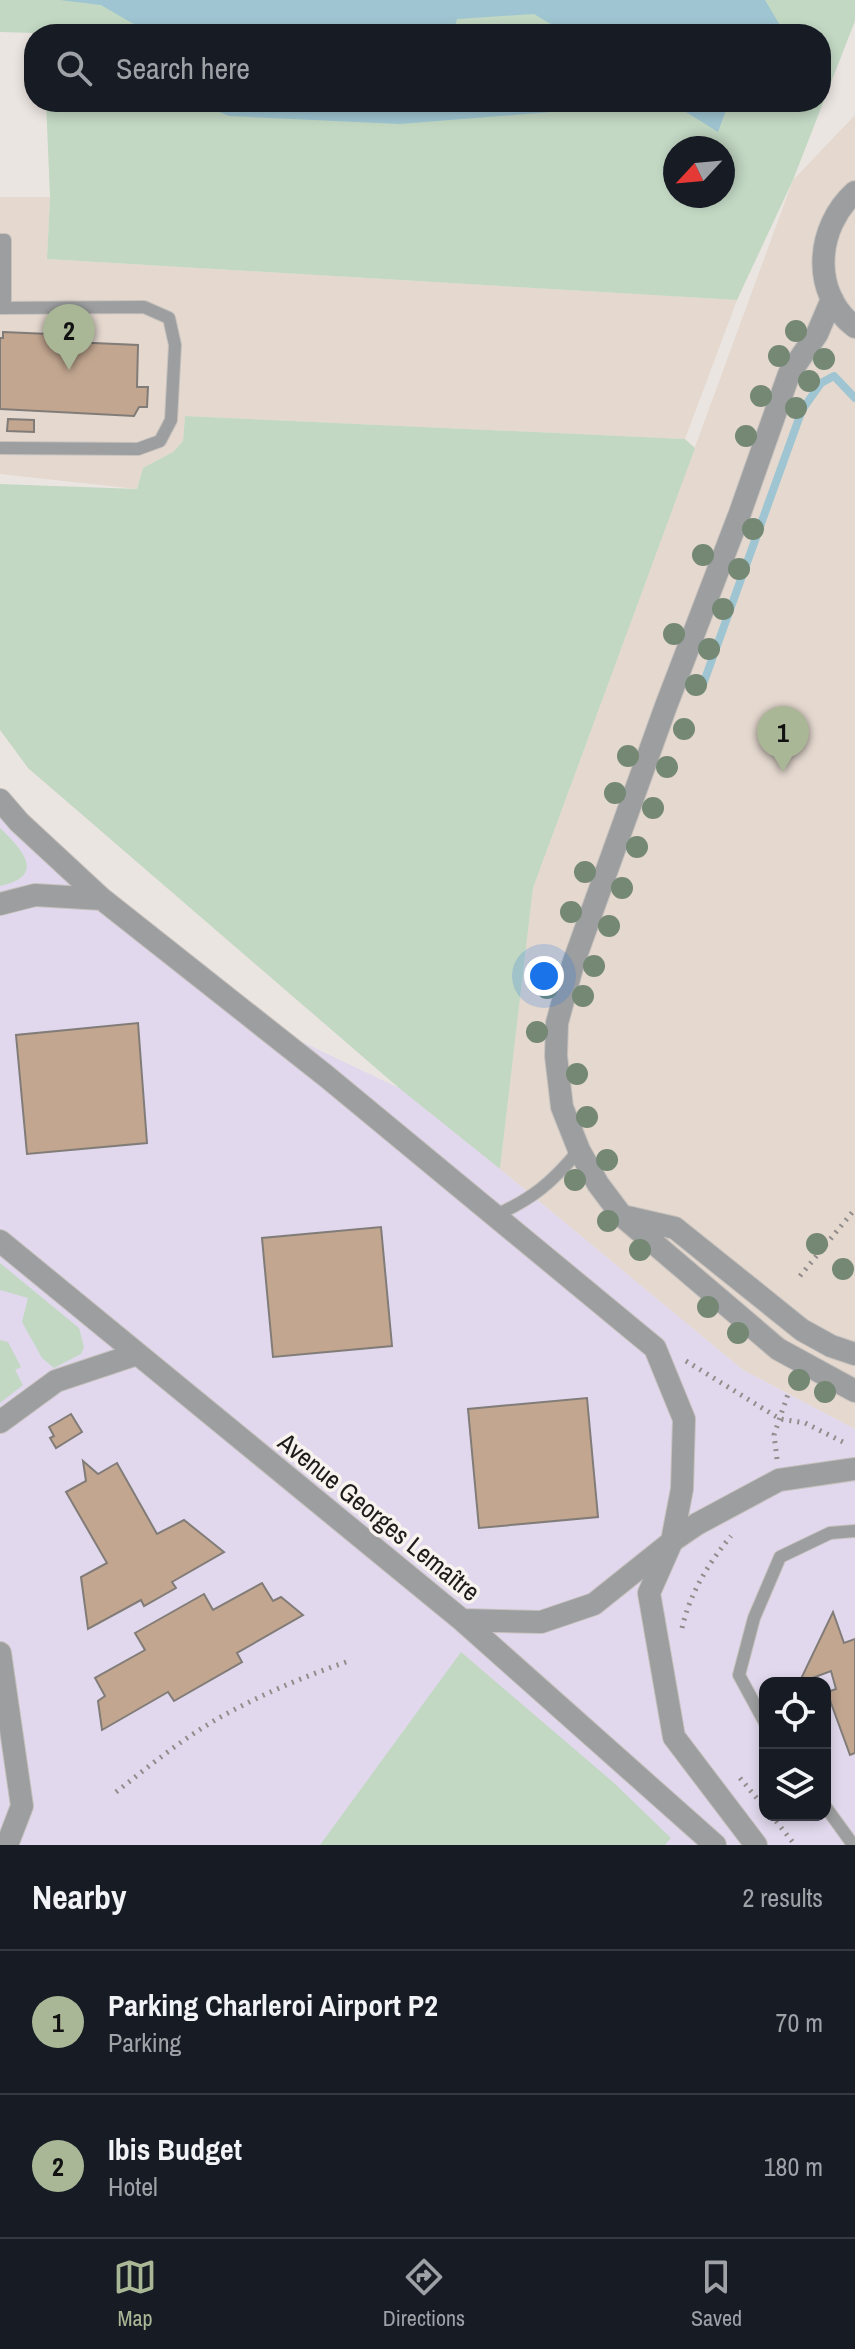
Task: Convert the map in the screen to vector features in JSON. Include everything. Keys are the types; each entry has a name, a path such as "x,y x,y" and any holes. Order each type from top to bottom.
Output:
{"street":[{"path":"855,192 833,218 825,238 823,258 825,279 832,299 855,327"},
{"path":"832,299 817,334 789,374 573,964 557,1023 556,1056 562,1107 579,1150 598,1184 622,1216 778,1349 855,1391"},
{"path":"0,800 19,822 102,899 326,1076 655,1348 684,1419 682,1489 672,1541 649,1593 674,1737 756,1845"},
{"path":"0,904 35,895 102,899"},
{"path":"622,1216 675,1228 802,1330 831,1346 855,1354"},
{"name":"Avenue Georges Lemaître","path":"0,1241 462,1620 715,1845"},
{"path":"800,1363 802,1330"},
{"path":"0,1422 56,1381 137,1354"},
{"path":"462,1620 541,1622 594,1604 697,1524 779,1480 855,1469"},
{"path":"0,1653 22,1806 3,1843"}],"lane":[{"path":"0,240 5,240 3,308 144,307 169,318 175,345 171,420 160,441 138,449 0,448"},
{"path":"494,1217 527,1201 555,1179 579,1150"},
{"path":"759,1712 739,1675 754,1618 780,1557 830,1533 855,1531"},
{"path":"831,1814 851,1842"}],"path":[{"path":"800,1276 855,1209"},
{"path":"655,1348 693,1364 780,1419 805,1423 855,1448"},
{"path":"779,1480 774,1435 788,1394"},
{"path":"116,1792 173,1747 227,1714 303,1677 349,1661"},
{"path":"776,1821 795,1845"}],"shaded area":[{"path":"855,115 855,1429 743,1370 500,1169 533,888 793,180"},
{"path":"0,197 50,197 47,259 737,300 685,439 185,416 183,441 173,452 143,468 137,489 0,474"},
{"path":"0,800 256,1020 399,1088 743,1370 855,1429 855,1845 0,1845"}],"green space":[{"path":"0,0 855,0 855,21 831,83 831,24 24,24 24,33 0,32"},
{"path":"46,112 820,112 793,180 737,300 47,259 50,197"},
{"path":"185,416 685,439 695,448 533,888 500,1169 399,1088 28,768 0,730 0,484 137,489 143,468 173,452 183,441"},
{"path":"0,828 22,853 27,869 23,876 0,886"},
{"path":"0,1263 79,1328 84,1347 81,1354 54,1368 42,1358 22,1322 28,1298 0,1290"},
{"path":"0,1340 8,1342 21,1367 15,1370 23,1385 0,1403"},
{"path":"461,1652 613,1782 671,1838 665,1845 320,1845"}],"water":[{"path":"60,0 765,0 779,24 551,24 534,14 457,19 456,24 134,24 101,5"},
{"path":"219,112 550,112 400,124 229,116"},
{"path":"686,112 725,112 718,132"}],"building":[{"path":"3,332 49,334 49,341 138,345 137,387 148,387 147,407 139,407 134,416 0,409 0,338 3,338"},
{"path":"8,419 34,420 34,432 7,431"},
{"path":"138,1023 147,1143 27,1154 16,1035"},
{"path":"381,1227 392,1346 273,1357 262,1238"},
{"path":"587,1398 598,1517 479,1528 468,1409"},
{"path":"71,1414 82,1432 56,1448 50,1438 54,1436 49,1427"},
{"path":"83,1461 98,1474 117,1463 157,1534 184,1520 224,1552 172,1582 176,1588 144,1606 141,1600 88,1629 81,1577 107,1563 66,1492 86,1481"},
{"path":"262,1583 273,1601 281,1597 303,1615 237,1653 242,1662 174,1701 168,1692 102,1730 98,1701 105,1696 95,1678 145,1650 135,1633 204,1594 213,1610"},
{"path":"833,1612 844,1643 855,1639 855,1753 850,1755 831,1703 831,1691 836,1689 831,1671 815,1677 802,1677"}],"waterway":[{"path":"701,690 802,410 821,383 834,376 855,398"}],"place":[{"name":"Ibis Budget","path":"69,370"},
{"name":"Parking Charleroi Airport P2","path":"783,772"}]}
